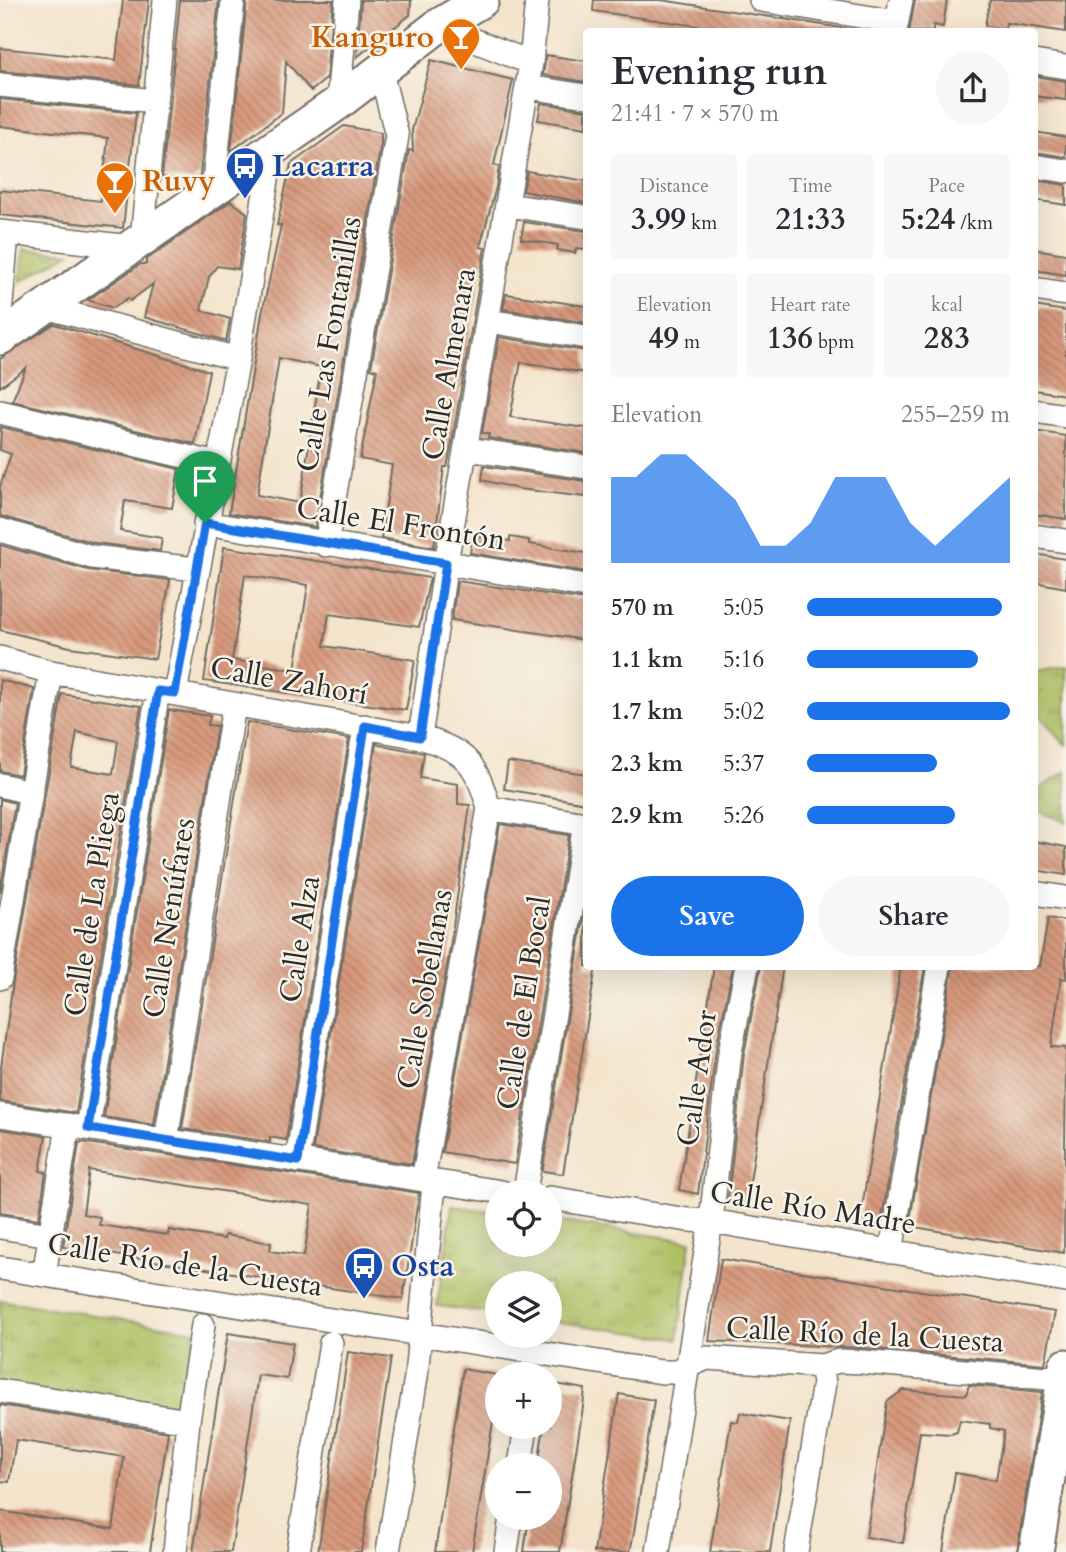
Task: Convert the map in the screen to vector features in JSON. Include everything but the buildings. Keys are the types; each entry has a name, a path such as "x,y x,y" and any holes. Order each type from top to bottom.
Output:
{"street":[{"path":"137,243 166,0"},
{"path":"214,190 233,0"},
{"path":"338,103 347,0"},
{"name":"Calle Almenara","path":"420,737 446,563 528,87 537,0"},
{"path":"761,0 898,18"},
{"path":"0,338 338,103 460,10 531,63"},
{"path":"1038,63 1066,67"},
{"name":"Calle Las Fontanillas","path":"327,545 397,136 381,72"},
{"path":"0,85 156,101"},
{"path":"528,87 583,96"},
{"name":"Calle de La Pliega","path":"44,1275 50,1235 78,1127 167,692 196,569 238,359 272,149"},
{"path":"1038,167 1066,171"},
{"path":"508,205 583,217"},
{"path":"0,315 4,233 137,243"},
{"path":"1038,290 1066,295"},
{"path":"45,307 238,359"},
{"path":"489,321 583,337"},
{"path":"0,412 217,464"},
{"path":"1038,412 1066,416"},
{"path":"467,449 583,467"},
{"name":"Calle El Frontón","path":"205,523 583,586"},
{"path":"0,530 92,557 196,569"},
{"path":"1038,537 1066,541"},
{"name":"Calle Zahorí","path":"0,658 51,672 420,737 455,748 469,760 479,775 489,808"},
{"path":"0,978 51,672"},
{"name":"Calle Nenúfares","path":"166,1141 234,705"},
{"name":"Calle Alza","path":"298,1161 365,726"},
{"path":"0,785 29,792"},
{"path":"489,808 583,824"},
{"name":"Calle Sobellanas","path":"388,1552 416,1377 429,1182 489,808"},
{"name":"Calle de El Bocal","path":"527,1180 583,842"},
{"path":"1038,894 1066,898"},
{"name":"Calle Ador","path":"658,1552 711,1221 730,1052 746,970"},
{"path":"891,1252 938,970"},
{"path":"0,1115 485,1190"},
{"name":"Calle Río Madre","path":"562,1200 688,1220 711,1221 1066,1281"},
{"path":"0,1227 50,1235"},
{"name":"Calle Río de la Cuesta","path":"0,1268 662,1372 674,1372 707,1358 821,1366 839,1361 862,1362 1047,1378 1065,1370"},
{"path":"175,1552 188,1421 203,1325"},
{"path":"298,1552 331,1343"},
{"path":"796,1552 824,1382 821,1366"},
{"path":"1037,1552 1065,1370"},
{"path":"0,1391 188,1421"},
{"path":"1058,1552 1066,1502"},
{"path":"506,1552 509,1530"}],"green space":[{"path":"24,249 70,253 20,282"},
{"path":"1066,666 1066,745 1038,714 1038,670"},
{"path":"1066,771 1066,822 1038,811 1038,790"},
{"path":"452,1206 485,1210 485,1257 562,1257 562,1222 691,1241 678,1339 562,1323 562,1271 485,1271 485,1312 437,1306"},
{"path":"0,1300 195,1331 185,1413 0,1385"}],"place":[{"name":"Kanguro","path":"461,71"},
{"name":"Lacarra","path":"245,200"},
{"name":"Ruvy","path":"115,215"},
{"name":"Osta","path":"364,1300"}],"route":[{"path":"205,523 446,563 420,737 365,726 298,1161 88,1128 158,691 175,693 205,523"}]}
